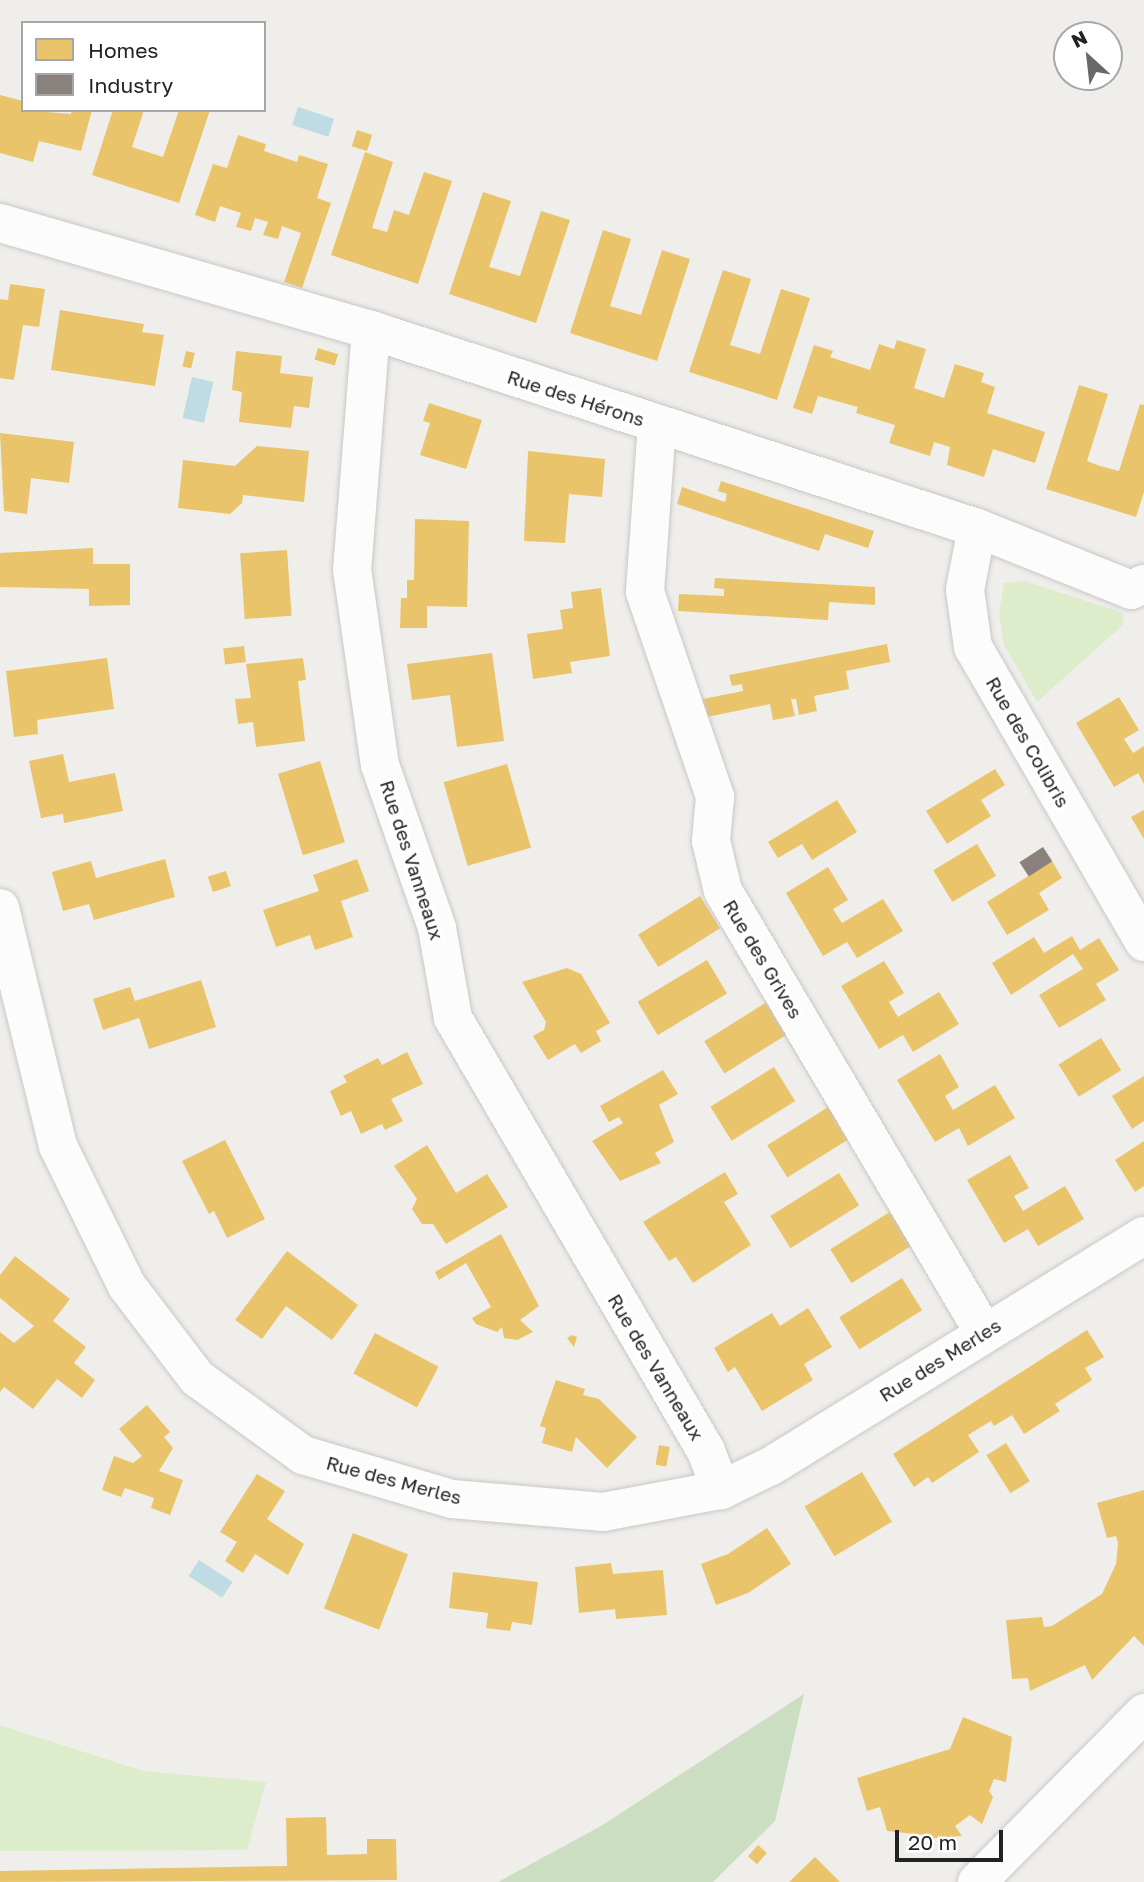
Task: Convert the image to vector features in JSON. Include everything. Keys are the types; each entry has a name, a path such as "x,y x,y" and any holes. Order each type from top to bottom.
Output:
{"street":[{"name":"Rue des Hérons","path":"0,223 371,330 977,528 1131,590 1144,584"},
{"name":"Rue des Vanneaux","path":"371,330 352,569 380,765 437,928 453,1018 706,1451 721,1490"},
{"name":"Rue des Grives","path":"657,425 645,592 715,797 711,841 723,891 984,1331"},
{"name":"Rue des Colibris","path":"977,528 965,590 973,647 1144,942"},
{"name":"Rue des Merles","path":"0,908 58,1146 127,1286 197,1378 303,1455 452,1499 603,1512 721,1490 771,1466 984,1331 1144,1236"},
{"path":"977,1882 1144,1713"}],"green space":[{"path":"1025,581 1123,613 1123,625 1037,702 1004,645 999,614 1004,583"},
{"path":"804,1694 775,1821 713,1882 498,1882 601,1826"},
{"path":"0,1725 143,1771 266,1782 247,1850 0,1851"}],"water":[{"path":"298,107 334,119 328,137 292,125"},
{"path":"192,377 213,382 204,423 183,418"},
{"path":"199,1560 233,1582 222,1598 189,1576"}],"building: Homes":[{"path":"0,95 21,100 21,112 91,112 81,151 39,141 33,162 0,153"},
{"path":"112,112 143,112 132,147 163,157 178,112 209,112 179,203 92,175"},
{"path":"357,130 372,135 367,151 352,146"},
{"path":"238,135 266,144 264,151 297,162 299,155 328,164 317,198 331,203 302,288 284,282 301,233 282,226 278,239 263,235 268,222 255,218 251,231 236,227 241,213 220,206 215,222 195,215 213,164 227,168"},
{"path":"365,152 393,162 372,228 387,232 394,210 409,215 424,172 452,181 418,284 331,255"},
{"path":"483,192 511,201 489,267 520,276 541,211 570,220 536,323 449,294"},
{"path":"603,230 631,239 610,306 641,315 662,250 690,259 657,361 570,333"},
{"path":"723,270 751,279 730,345 760,354 781,289 810,298 777,400 689,372"},
{"path":"10,284 45,289 39,327 23,325 14,380 0,378 0,299 8,300"},
{"path":"60,310 144,324 142,332 164,335 155,386 51,370"},
{"path":"897,340 926,349 914,388 944,398 955,364 984,373 981,382 995,387 987,413 1045,432 1035,463 993,449 984,477 947,465 950,447 934,442 930,456 889,443 895,425 856,413 858,407 818,396 812,414 793,408 814,345 833,351 830,357 870,370 879,344 894,349"},
{"path":"318,348 338,354 335,366 314,359"},
{"path":"186,351 195,353 191,369 182,367"},
{"path":"236,351 282,356 280,373 313,377 309,408 294,406 291,428 239,422 242,392 232,390"},
{"path":"1079,385 1108,394 1087,461 1100,466 1119,471 1140,404 1144,405 1144,492 1136,517 1046,489"},
{"path":"429,403 482,420 466,469 420,455 430,423 423,421"},
{"path":"0,433 74,442 69,483 31,478 27,514 4,511"},
{"path":"257,446 309,451 304,502 243,495 242,503 230,514 178,508 183,460 235,466"},
{"path":"528,451 605,459 602,497 569,494 565,543 524,541"},
{"path":"721,481 874,531 868,548 825,534 819,551 677,504 682,487 725,502 727,494 718,491"},
{"path":"415,519 469,521 467,607 427,606 427,628 400,628 401,598 407,598 407,580 414,580"},
{"path":"93,548 93,564 130,564 130,605 89,606 89,589 0,587 0,553"},
{"path":"287,550 292,616 245,619 240,553"},
{"path":"715,578 875,587 875,605 829,602 828,620 678,611 679,594 724,596 724,589 714,588"},
{"path":"601,588 610,656 570,662 572,673 533,679 527,634 563,629 560,610 573,608 571,592"},
{"path":"887,644 890,662 846,671 849,689 814,696 817,711 799,715 796,699 791,699 795,716 773,720 770,704 702,718 698,700 743,691 742,684 732,686 729,675"},
{"path":"244,646 246,662 225,664 223,649"},
{"path":"492,653 504,741 457,747 450,695 412,700 407,664"},
{"path":"107,658 114,709 37,720 38,734 14,737 6,671"},
{"path":"303,658 306,680 298,681 305,741 256,747 253,722 238,724 235,699 251,698 246,664"},
{"path":"1119,697 1139,730 1124,739 1133,753 1144,746 1144,784 1138,773 1114,787 1076,723"},
{"path":"63,754 69,782 115,773 123,811 64,823 63,814 41,818 29,761"},
{"path":"320,761 345,842 303,855 278,774"},
{"path":"507,764 531,848 468,866 444,782"},
{"path":"995,769 1005,785 981,800 991,816 947,844 926,811"},
{"path":"837,800 857,832 812,860 802,844 778,858 768,842"},
{"path":"1144,810 1144,839 1131,817"},
{"path":"977,844 996,876 952,902 933,870"},
{"path":"165,859 175,897 94,920 89,904 63,911 52,872 91,861 96,878"},
{"path":"357,859 369,891 341,901 353,937 315,950 310,935 276,947 263,910 319,891 313,875"},
{"path":"1052,861 1062,878 1039,893 1049,910 1007,935 987,902"},
{"path":"828,867 848,900 833,909 842,923 883,899 903,931 857,958 847,942 823,956 786,893"},
{"path":"226,871 231,886 213,892 208,877"},
{"path":"700,896 720,928 658,967 638,935"},
{"path":"1072,936 1080,950 1099,938 1119,970 1096,984 1106,1000 1059,1028 1039,995 1083,969 1073,954 1011,995 992,963 1034,937 1044,953"},
{"path":"707,960 727,993 658,1035 638,1002"},
{"path":"884,961 904,993 889,1002 898,1017 939,992 959,1024 913,1052 903,1035 879,1049 841,986"},
{"path":"567,968 581,974 610,1023 596,1031 601,1041 581,1053 575,1044 548,1060 533,1036 544,1030 546,1022 522,982"},
{"path":"201,980 216,1027 149,1049 139,1018 103,1030 93,999 130,987 135,1001"},
{"path":"767,1002 787,1034 724,1073 704,1041"},
{"path":"1101,1038 1121,1070 1079,1097 1059,1064"},
{"path":"407,1052 423,1084 391,1099 403,1121 385,1130 382,1124 361,1134 351,1111 341,1116 330,1091 347,1082 343,1076 378,1058 382,1065"},
{"path":"940,1054 959,1087 945,1096 953,1110 995,1085 1015,1118 968,1146 959,1128 935,1142 897,1080"},
{"path":"774,1067 795,1101 732,1141 710,1107"},
{"path":"663,1070 678,1094 659,1105 674,1142 655,1153 661,1163 620,1181 592,1141 623,1123 619,1117 609,1122 600,1106"},
{"path":"1144,1076 1144,1121 1132,1129 1112,1096"},
{"path":"830,1106 850,1138 787,1177 767,1145"},
{"path":"225,1140 265,1219 227,1238 214,1211 209,1214 182,1161"},
{"path":"1144,1141 1144,1186 1135,1192 1115,1160"},
{"path":"427,1145 456,1193 487,1174 508,1207 446,1244 433,1224 422,1224 412,1209 417,1199 394,1166"},
{"path":"1010,1155 1029,1188 1014,1196 1023,1211 1065,1186 1084,1219 1038,1246 1028,1229 1004,1243 967,1180"},
{"path":"725,1172 738,1194 724,1202 751,1245 693,1283 676,1257 669,1261 643,1222"},
{"path":"839,1173 859,1205 790,1248 770,1216"},
{"path":"893,1210 914,1244 851,1283 830,1249"},
{"path":"501,1234 539,1306 520,1320 533,1332 517,1340 504,1338 502,1327 497,1332 476,1324 472,1318 491,1307 466,1263 439,1280 435,1272"},
{"path":"287,1251 358,1305 332,1340 286,1306 262,1339 235,1320"},
{"path":"15,1256 70,1299 53,1321 86,1347 74,1363 95,1380 82,1398 57,1379 33,1409 4,1387 0,1392 0,1332 14,1343 34,1326 0,1298 0,1275"},
{"path":"902,1278 922,1310 859,1349 839,1317"},
{"path":"808,1308 832,1347 804,1364 813,1380 762,1411 735,1367 728,1372 714,1348 772,1313 780,1326"},
{"path":"1087,1330 1104,1357 1085,1368 1092,1380 1055,1404 1060,1411 1024,1434 1012,1415 994,1426 991,1421 968,1435 979,1452 932,1483 928,1477 914,1487 893,1454"},
{"path":"375,1333 439,1367 417,1407 353,1374"},
{"path":"572,1335 577,1337 574,1347 567,1338"},
{"path":"556,1380 585,1389 583,1395 599,1399 637,1437 607,1468 576,1437 572,1452 542,1443 546,1428 540,1426"},
{"path":"147,1405 170,1432 164,1437 173,1448 159,1471 183,1480 170,1515 151,1508 154,1498 125,1488 121,1497 102,1490 114,1456 133,1463 142,1456 119,1429"},
{"path":"1006,1443 1030,1481 1010,1493 986,1455"},
{"path":"659,1445 670,1447 666,1467 656,1465"},
{"path":"862,1472 892,1522 834,1556 805,1507"},
{"path":"257,1474 285,1491 267,1519 304,1544 288,1575 255,1554 243,1573 225,1561 237,1542 220,1532"},
{"path":"1144,1490 1144,1646 1134,1636 1092,1680 1085,1665 1030,1691 1028,1678 1012,1679 1006,1620 1042,1617 1044,1627 1052,1626 1102,1594 1116,1564 1118,1543 1116,1536 1107,1538 1097,1503"},
{"path":"767,1528 791,1564 748,1593 716,1605 701,1564 728,1554"},
{"path":"353,1533 408,1554 379,1630 324,1609"},
{"path":"611,1563 613,1574 663,1570 667,1615 616,1619 615,1609 579,1613 575,1567"},
{"path":"453,1572 538,1582 532,1625 512,1622 510,1631 486,1628 488,1613 449,1608"},
{"path":"963,1717 1012,1737 1006,1782 994,1779 989,1791 993,1797 982,1824 970,1815 955,1826 962,1836 926,1839 924,1835 887,1831 880,1807 867,1811 857,1778 950,1749"},
{"path":"326,1817 327,1855 367,1854 367,1839 396,1839 397,1880 0,1882 0,1871 287,1866 286,1818"},
{"path":"758,1845 767,1853 757,1864 748,1856"},
{"path":"815,1857 840,1882 789,1882"}],"building: Industry":[{"path":"1043,847 1052,861 1029,877 1020,862"}]}
